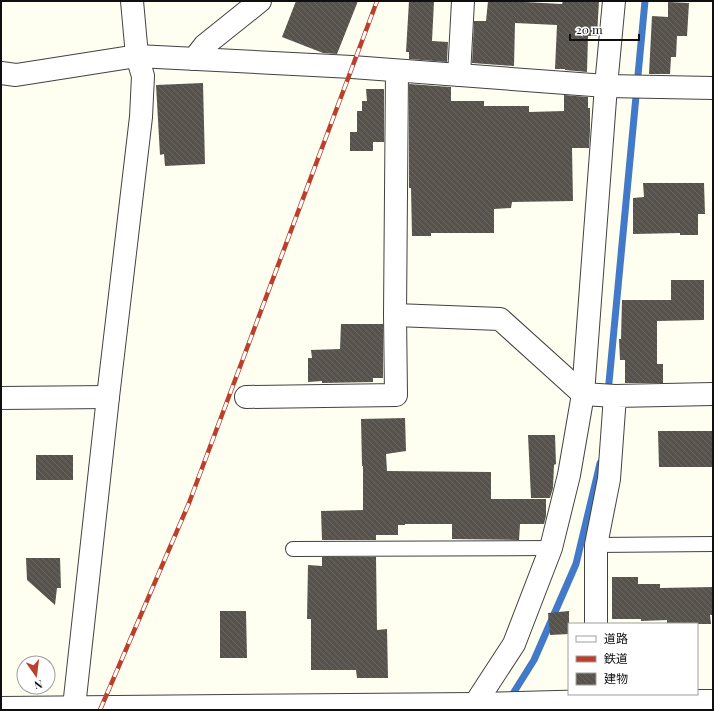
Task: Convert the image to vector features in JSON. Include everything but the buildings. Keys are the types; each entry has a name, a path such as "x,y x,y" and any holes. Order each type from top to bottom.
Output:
{"street":[{"path":"74,707 141,117 142,76 137,56 132,1"},
{"path":"194,59 206,45 260,1"},
{"path":"459,75 463,1"},
{"path":"473,707 514,644 551,548 569,475 583,394 606,86 614,1"},
{"path":"1,73 16,75 137,56 352,67 606,86 713,88"},
{"path":"246,397 396,394 395,315 397,70"},
{"path":"395,315 500,319 583,394 615,396 713,394"},
{"path":"596,623 596,545 609,479 615,396"},
{"path":"1,398 108,397"},
{"path":"1,708 506,707 596,702 713,701"}],"lane":[{"path":"596,545 713,544"},
{"path":"293,549 551,548"}],"waterway":[{"path":"608,393 645,1"},
{"path":"509,700 534,660 576,564 600,463"}],"railway":[{"path":"100,710 189,503 377,1"}]}
